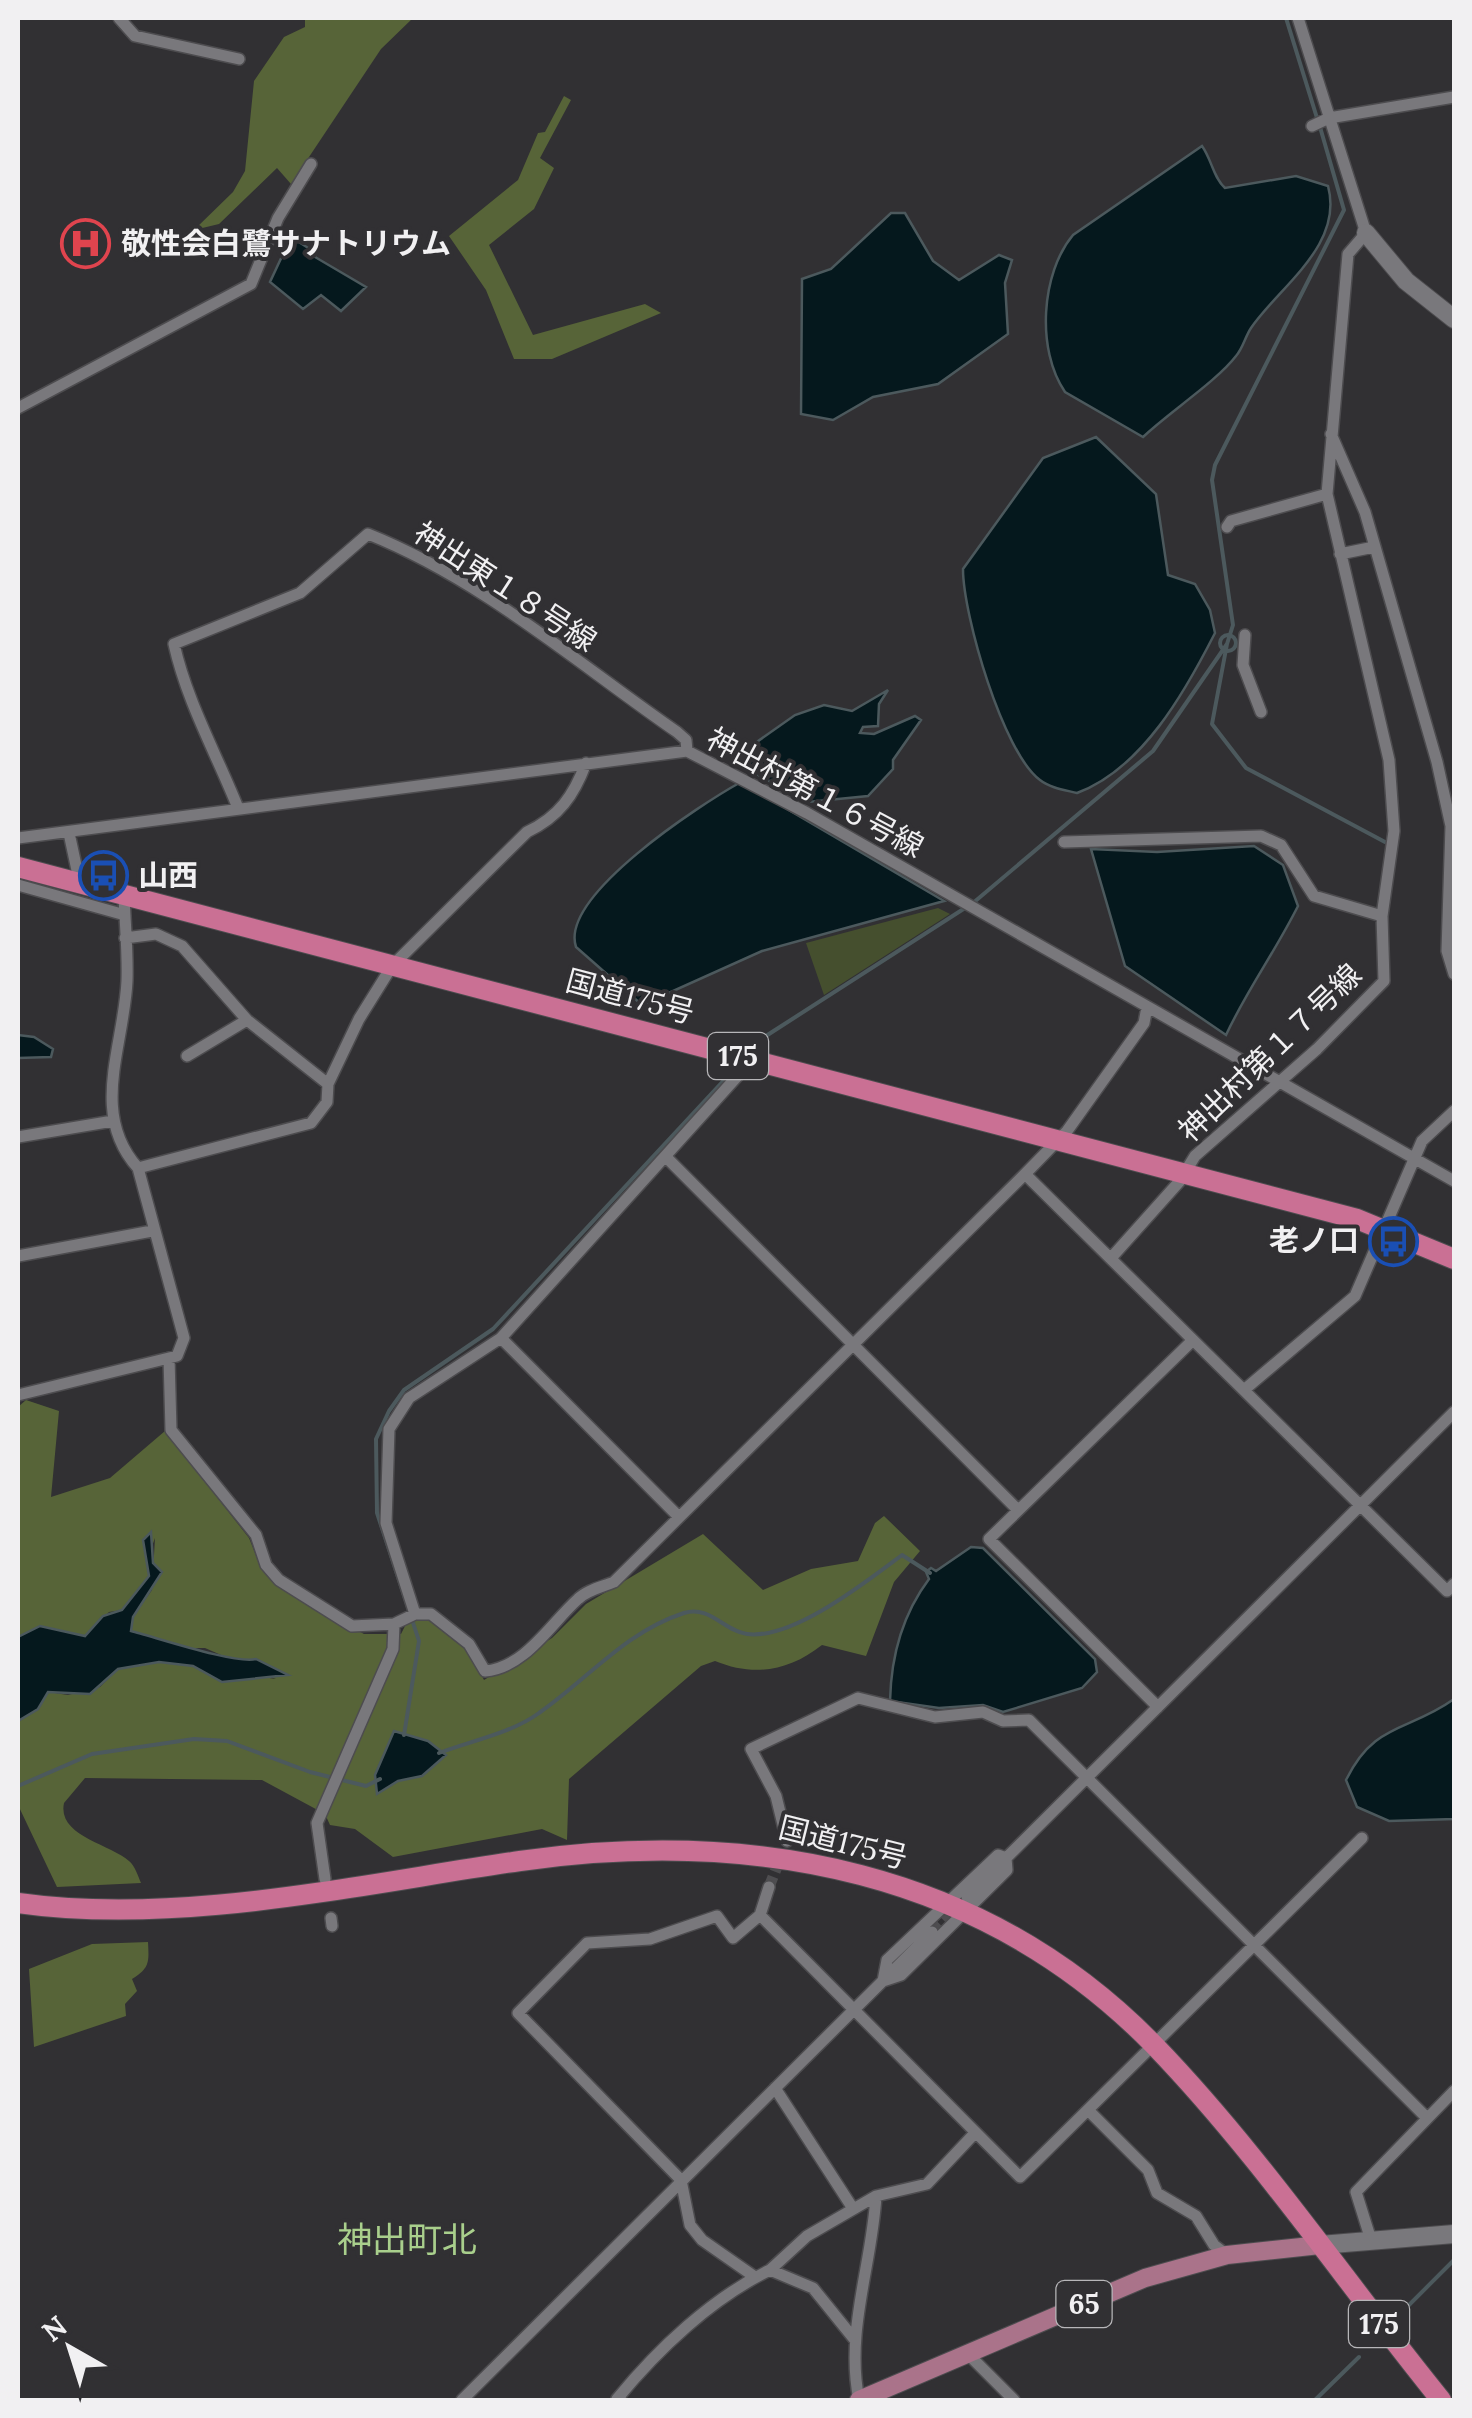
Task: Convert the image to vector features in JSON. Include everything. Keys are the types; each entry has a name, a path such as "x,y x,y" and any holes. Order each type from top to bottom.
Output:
{"highway":[{"name":"国道175号","path":"18,867 80,884 124,905 392,966 1185,1172 1384,1228 1454,1259"},
{"name":"国道175号","path":"18,1903 141,1908 254,1899 541,1858 706,1850 773,1854 827,1864 960,1905 1071,1974 1154,2045 1320,2245 1441,2400"}],"main road":[{"name":"65","path":"859,2400 1144,2278 1227,2255 1320,2245"}],"street":[{"path":"119,18 135,36 239,60"},
{"path":"1298,18 1366,233 1406,281 1454,320"},
{"path":"1312,126 1329,118 1454,96"},
{"path":"18,408 251,284 278,218 312,164"},
{"name":"神出村第１７号線","path":"1111,1258 1195,1156 1384,980 1382,916 1394,831 1389,760 1327,494 1348,254 1366,233"},
{"path":"1330,434 1364,512 1451,826 1447,951 1454,974"},
{"path":"1228,527 1232,521 1327,494"},
{"name":"神出東１８号線","path":"238,808 214,750 199,726 174,644 300,593 368,534 408,550 486,598 677,732 686,740 687,751"},
{"path":"1340,554 1374,547"},
{"path":"1245,635 1243,665 1261,712"},
{"name":"神出村第１６号線","path":"18,838 687,751 736,772 1454,1182"},
{"path":"138,1168 310,1123 327,1102 328,1084 359,1018 392,966 527,832 552,820 577,786 586,762"},
{"path":"69,832 80,884"},
{"path":"1064,842 1261,836 1281,845 1314,896 1382,916"},
{"path":"18,885 124,905 127,980 109,1103 124,1152 138,1168 184,1338 177,1356 18,1395"},
{"path":"124,938 156,934 182,946 247,1020 328,1084"},
{"path":"168,1358 171,1430 256,1534 266,1565 279,1580 352,1626 394,1624 415,1614 431,1614 470,1644 486,1671 498,1670 546,1635 580,1596 614,1582 1025,1174 1056,1141 1144,1023 1146,1007"},
{"path":"187,1056 247,1020"},
{"path":"415,1614 386,1523 389,1430 409,1398 501,1338 752,1060"},
{"path":"1244,1390 1355,1296 1422,1141 1454,1111"},
{"path":"18,1137 113,1121"},
{"path":"666,1157 1018,1510"},
{"path":"1025,1174 1447,1591 1454,1584"},
{"path":"18,1256 152,1231"},
{"path":"501,1338 678,1516"},
{"path":"1158,1707 990,1540 1193,1340"},
{"path":"1006,1858 1454,1412"},
{"path":"325,1879 317,1824 394,1649 394,1624"},
{"path":"787,1841 776,1796 750,1749 858,1698 935,1717 982,1712 1003,1721 1029,1720 1427,2118"},
{"path":"760,1915 1020,2177 1362,1838"},
{"path":"884,1980 901,1975 998,1855 1006,1858"},
{"path":"884,1980 887,1960 1007,1870 1006,1858"},
{"path":"755,2277 702,2240 690,2225 682,2180 518,2013 587,1942 650,1939 717,1916 733,1938 760,1915 769,1887"},
{"path":"462,2400 932,1932"},
{"path":"775,2088 852,2208"},
{"path":"1371,2240 1356,2192 1454,2091"},
{"path":"1088,2110 1148,2170 1158,2194 1196,2216 1214,2245 1227,2255"},
{"path":"621,2400 618,2398 643,2367 672,2340 755,2277 770,2270 807,2236 876,2196 927,2184 975,2133"},
{"path":"859,2400 852,2366 874,2243 876,2196"},
{"path":"1320,2245 1454,2234"},
{"path":"770,2270 812,2288 855,2340"},
{"path":"967,2353 1014,2400"}],"green space":[{"path":"305,18 413,18 381,49 291,184 277,168 219,224 194,230 233,192 245,171 254,81 284,37 305,27"},
{"path":"564,96 571,100 540,158 554,168 534,209 489,245 533,335 645,304 661,313 552,359 514,359 486,290 449,236 518,180 538,133 545,132"},
{"path":"938,908 950,914 824,995 806,943"},
{"path":"26,1400 59,1411 51,1497 110,1478 165,1431 249,1538 262,1570 311,1606 364,1634 401,1634 407,1622 427,1619 470,1653 484,1680 552,1638 586,1604 703,1534 763,1590 811,1569 858,1561 875,1523 884,1516 920,1551 894,1582 866,1656 822,1645 797,1661 771,1669 744,1669 715,1661 701,1666 569,1779 567,1840 542,1829 393,1857 355,1829 330,1825 325,1814 262,1780 85,1778 64,1803 69,1824 129,1861 141,1883 57,1887 18,1805 18,1721 38,1709 41,1697 48,1692 68,1695 100,1687 118,1669 159,1662 193,1666 222,1682 256,1676 276,1679 205,1648 180,1648 131,1631 133,1617 152,1590 155,1538 147,1560 149,1576 122,1610 109,1612 85,1636 40,1626 18,1637 18,1407"},
{"path":"148,1942 147,1964 132,1979 137,1991 125,2004 126,2016 34,2047 29,1969 92,1944"}],"shaded area":[{"path":"1202,146 1225,188 1296,176 1328,186 1327,227 1306,263 1263,312 1228,366 1143,437 1065,392 1056,375 1046,334 1049,290 1062,251 1073,235"},
{"path":"891,213 905,213 933,261 959,280 999,255 1012,260 1005,283 1008,334 938,384 873,397 833,420 801,414 802,279 831,269"},
{"path":"291,237 316,253 315,257 366,287 341,311 321,295 303,309 270,282"},
{"path":"1096,437 1156,494 1168,575 1195,584 1210,610 1215,633 1190,680 1141,747 1100,782 1077,793 1040,780 1012,742 978,649 963,569 1043,458"},
{"path":"888,690 879,704 878,726 863,727 860,733 874,734 915,716 921,720 893,760 893,769 868,796 808,802 740,765 744,751 795,715 824,705 852,711"},
{"path":"741,782 944,901 762,951 642,1005 576,947 577,926 589,903 637,854"},
{"path":"1254,846 1283,865 1298,906 1226,1035 1125,966 1091,849 1157,852"},
{"path":"18,1035 34,1037 53,1049 51,1057 18,1058"},
{"path":"151,1532 153,1563 162,1572 133,1617 131,1631 215,1654 256,1659 288,1675 222,1682 193,1666 159,1662 118,1669 90,1694 48,1692 38,1709 18,1721 18,1637 40,1626 85,1636 103,1616 122,1610 149,1576 143,1540"},
{"path":"971,1547 983,1548 1095,1659 1097,1672 1082,1688 1003,1712 983,1705 939,1708 890,1701 900,1637 929,1579 926,1572 931,1568 936,1571"},
{"path":"1454,1699 1454,1819 1389,1821 1357,1807 1346,1780 1368,1748 1393,1730"},
{"path":"394,1731 428,1741 446,1755 422,1776 398,1781 377,1794 375,1775"}],"waterway":[{"path":"1286,18 1317,118"},
{"path":"973,903 1153,751 1227,644 1233,625 1212,480 1215,465 1344,210 1320,127"},
{"path":"1228,635 1236,643 1228,651 1220,643 1228,635"},
{"path":"1227,644 1212,724 1246,768 1385,842"},
{"path":"755,1043 965,908"},
{"path":"404,1735 419,1641 377,1513 376,1439 389,1411 404,1390 493,1329 739,1064"},
{"path":"439,1753 528,1720 625,1644 684,1613 702,1612 739,1632 765,1633 786,1628 829,1606 902,1555 930,1573"},
{"path":"18,1786 92,1754 194,1739 227,1741 310,1772 366,1786 380,1779"},
{"path":"1398,2316 1454,2260"},
{"path":"1315,2400 1359,2357"}],"tunnel":[{"path":"769,1887 782,1854"},
{"path":"932,1932 957,1907"}],"place":[{"name":"敬性会白鷺サナトリウム","path":"86,244"},
{"name":"山西","path":"103,876"},
{"name":"老ノ口","path":"1394,1241"}],"district":[{"name":"神出町北","path":"407,2240"}]}
